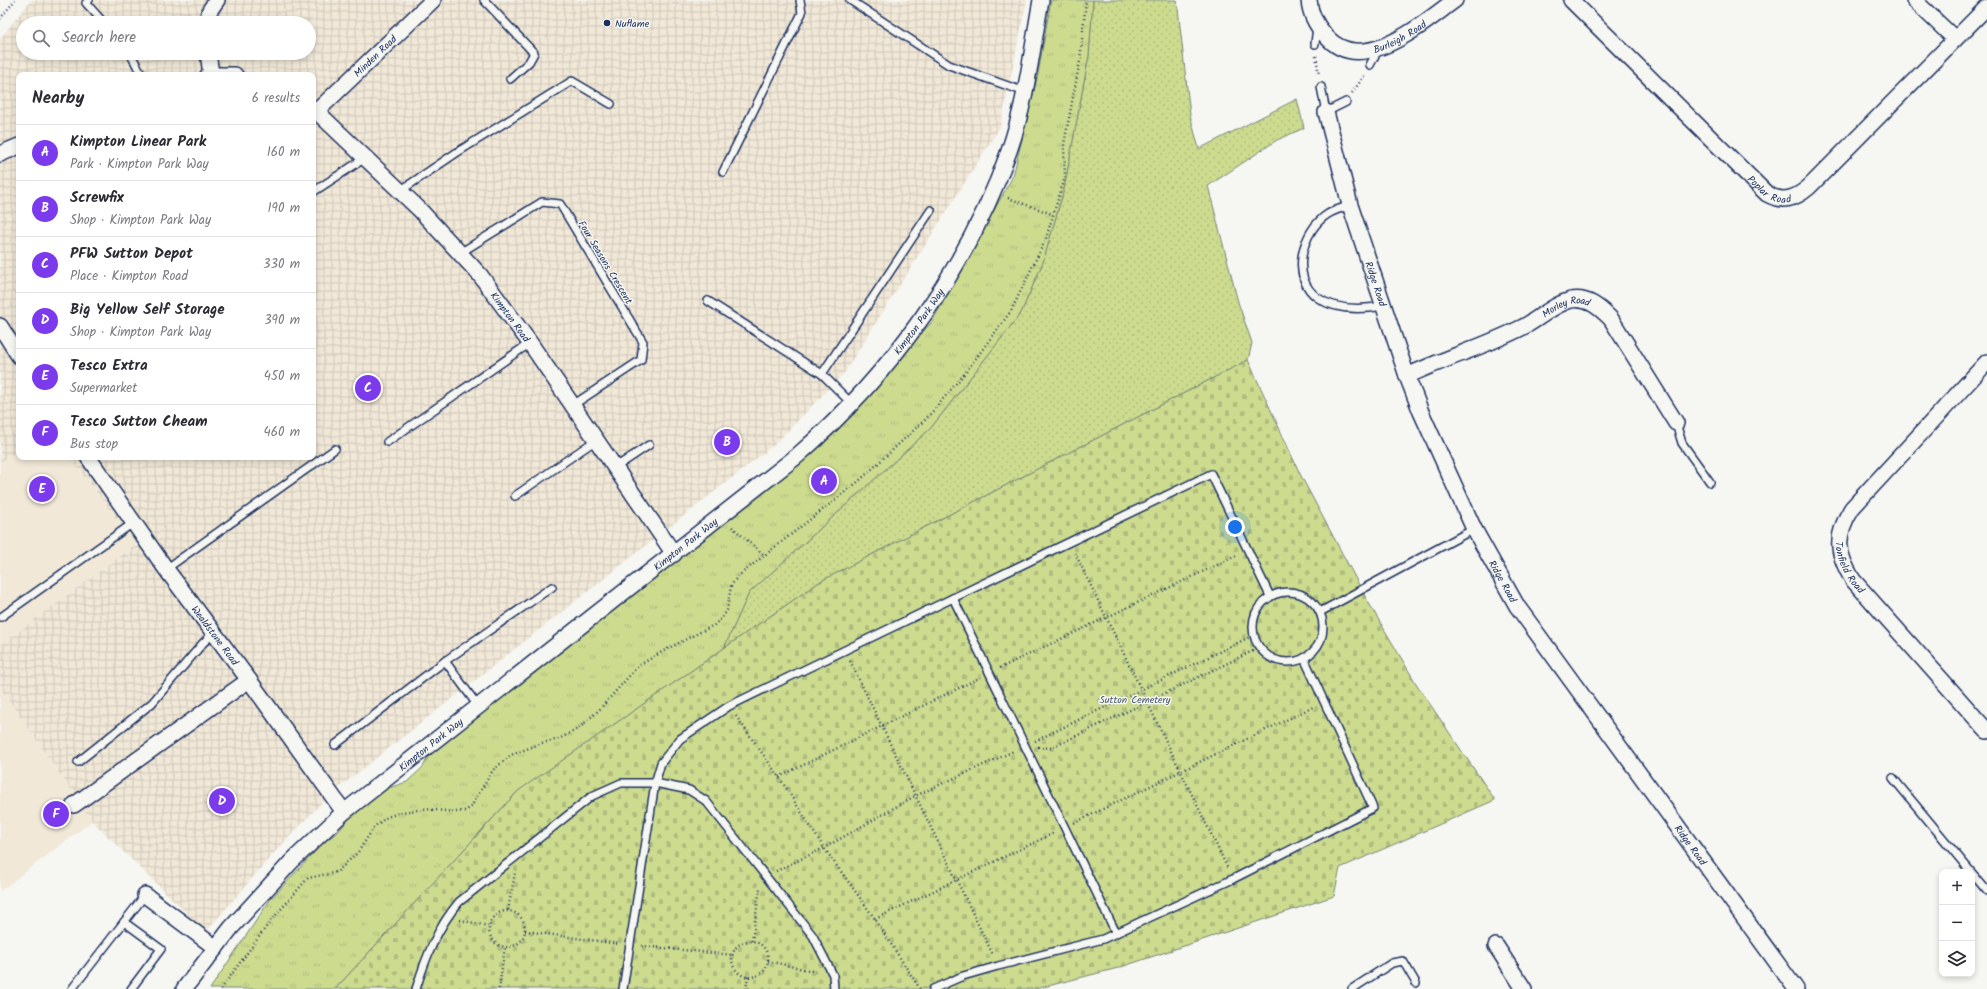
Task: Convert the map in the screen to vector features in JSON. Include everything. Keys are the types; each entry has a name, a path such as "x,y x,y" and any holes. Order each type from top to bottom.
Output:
{"street":[{"path":"208,16 210,10 217,0"},
{"name":"Minden Road","path":"316,109 433,0"},
{"name":"Kimpton Park Way","path":"184,989 231,928 292,861 344,812 721,517 821,435 896,354 928,312 966,248 992,193 1009,150 1025,92 1041,0"},
{"path":"1309,0 1310,8 1318,26"},
{"name":"Burleigh Road","path":"1318,26 1330,41 1345,50 1361,52 1379,48 1397,40 1455,0"},
{"name":"Poplar Road","path":"1571,0 1767,194 1784,200 1799,196 1809,188 1987,7"},
{"path":"1914,0 1955,39"},
{"path":"209,60 210,72"},
{"name":"Kimpton Road","path":"316,111 400,191 420,208 480,275 530,342 596,440 616,466 674,554"},
{"name":"Ridge Road","path":"1326,112 1350,205 1407,376 1421,412 1474,530 1517,606 1796,989"},
{"path":"0,154 16,147"},
{"name":"Morley Road","path":"1407,376 1500,338 1541,318 1557,306 1572,300 1586,301 1599,306 1611,319 1676,423"},
{"path":"0,326 16,351"},
{"name":"Tonfield Road","path":"1987,362 1852,508 1840,530 1840,554 1845,567 1853,580 1987,731"},
{"name":"Wealdstone Road","path":"90,460 166,569 249,680 344,812"},
{"path":"74,805 249,680"},
{"path":"145,895 216,948"},
{"path":"1496,946 1524,989"}],"lane":[{"path":"89,0 86,3 98,16"},
{"path":"484,0 534,53 529,62 510,79"},
{"path":"723,172 802,13 800,0"},
{"path":"850,0 949,65 1025,92"},
{"path":"1315,44 1318,26"},
{"path":"1370,65 1379,48"},
{"path":"134,60 140,72"},
{"path":"400,191 572,81 611,104"},
{"path":"1321,87 1326,112 1346,102"},
{"path":"316,190 365,158"},
{"name":"Four Seasons Crescent","path":"460,252 542,202 560,204 643,342 641,360 573,405"},
{"path":"1350,205 1328,214 1316,223 1307,236 1302,253 1302,270 1308,288 1318,298 1348,309 1364,310 1383,306"},
{"path":"822,374 930,210"},
{"path":"708,301 822,374 851,403"},
{"path":"388,442 530,342"},
{"path":"1676,423 1682,443 1710,482"},
{"path":"515,496 596,440"},
{"path":"616,466 648,445"},
{"path":"166,569 335,449"},
{"path":"623,989 655,782 661,763 680,739 729,706 844,649 1211,474 1270,596"},
{"path":"1,617 133,523"},
{"path":"1320,612 1474,530"},
{"path":"335,745 445,661 552,587"},
{"path":"1291,591 1303,594 1313,602 1320,612 1324,629 1320,641 1314,651 1304,658 1288,662 1276,660 1265,654 1259,648 1252,627 1254,615 1261,604 1270,596 1279,592 1291,591"},
{"path":"953,598 1024,747 1116,933"},
{"path":"78,762 152,703 203,643 214,633"},
{"path":"934,989 963,976 1103,939 1233,879 1373,808 1304,658"},
{"path":"445,661 478,706"},
{"path":"1893,778 1969,869"},
{"path":"416,989 430,948 446,918 459,902 592,796 621,783 655,782 688,790 706,801 813,936 833,975 834,989"},
{"path":"1975,877 1987,891"},
{"path":"72,989 145,895"},
{"path":"124,922 161,949 131,989"},
{"path":"1352,989 1392,963 1399,961 1403,961 1416,983"}],"path":[{"path":"0,19 15,0"},
{"path":"221,989 269,923 308,878 337,872 358,852 375,826 387,817 402,812 425,809 456,812 465,811 471,807 493,770 512,755 559,738 579,728 600,709 638,666 667,648 714,625 722,618 727,610 731,586 736,577 763,554 860,481 927,418 964,373 1011,311 1045,241 1052,214 1065,177 1064,144 1080,61 1086,0"},
{"path":"1315,44 1321,87"},
{"path":"1346,102 1362,80 1370,65"},
{"path":"992,193 1052,214"},
{"path":"721,517 763,554"},
{"path":"1070,542 1233,879"},
{"path":"779,777 881,725 1247,550"},
{"path":"752,941 760,887 765,876 824,848 915,796 1024,747 1254,635"},
{"path":"1024,747 1051,748 1259,648"},
{"path":"844,649 998,966"},
{"path":"875,920 1324,702"},
{"path":"729,706 779,777 824,848 875,920 920,989"},
{"path":"508,910 520,852"},
{"path":"508,910 520,915 525,927 524,935 521,941 516,945 505,947 493,942 490,937 488,926 492,917 497,913 508,910"},
{"path":"446,918 488,926"},
{"path":"752,941 763,946 767,951 768,961 765,969 760,973 748,976 737,971 734,965 733,955 736,948 741,944 752,941"},
{"path":"499,989 505,947"},
{"path":"768,961 833,975"},
{"path":"746,989 748,976"}],"shaded area":[{"path":"31,0 1027,0 1000,127 844,373 775,444 327,797 273,854 206,932 92,821 0,688 0,645 136,544 71,460 316,460 316,72 16,72 16,453 0,462 0,39 16,19 16,60 316,60 316,16 18,16"},
{"path":"16,453 16,460 71,460 136,544 0,645 0,462"},
{"path":"0,688 92,821 0,891"}],"green space":[{"path":"1051,0 1093,0 1089,55 1064,189 1043,262 1021,313 930,429 749,593 724,648 518,791 335,989 210,989 270,900 324,842 338,832 352,814 376,792 407,782 423,767 435,743 799,463 932,322 1013,176 1038,74"},
{"path":"1093,0 1177,0 1190,115 1199,149 1297,99 1304,128 1277,140 1208,186 1238,302 1252,343 1248,360 821,581 724,648 749,593 930,429 1021,313 1043,262 1064,189 1089,55"},
{"name":"Sutton Cemetery","path":"1248,360 1301,476 1367,600 1417,685 1495,800 1340,868 1334,896 1118,968 1036,989 335,989 519,790 821,581"}],"place":[{"name":"Nuflame","path":"607,23"},
{"name":"PFW Sutton Depot","path":"368,388"},
{"name":"Screwfix","path":"727,442"},
{"name":"Kimpton Linear Park","path":"824,481"},
{"name":"Tesco Extra","path":"42,489"},
{"name":"Big Yellow Self Storage","path":"222,801"},
{"name":"Tesco Sutton Cheam","path":"56,814"}]}
